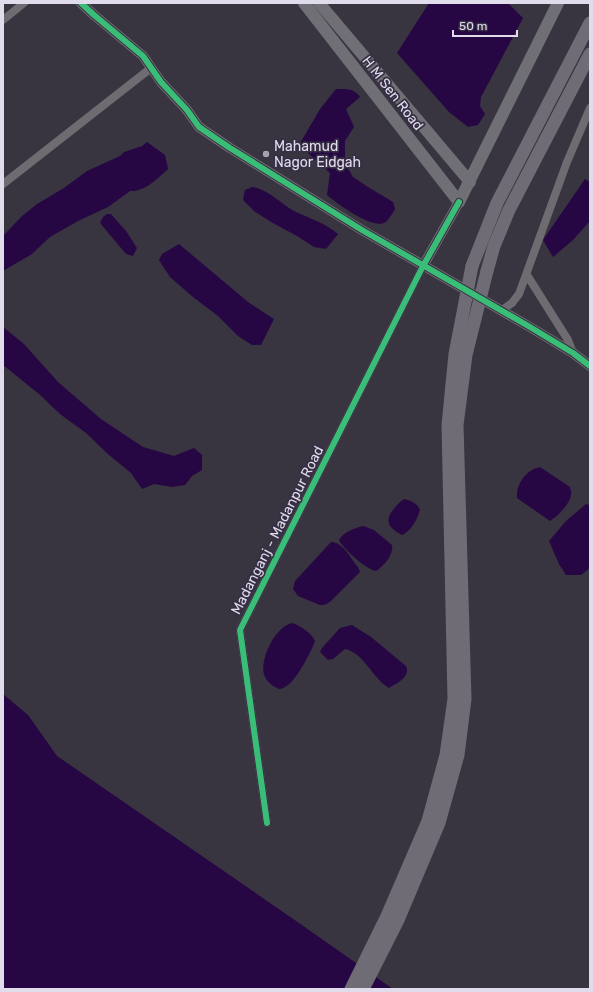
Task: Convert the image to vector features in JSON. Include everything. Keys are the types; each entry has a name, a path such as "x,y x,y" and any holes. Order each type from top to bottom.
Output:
{"main road":[{"name":"H M Sen Road","path":"304,3 459,202"},
{"name":"H M Sen Road","path":"319,3 470,182"},
{"path":"459,202 558,3"},
{"path":"351,989 388,916 428,821 446,755 454,699 448,425 455,354 472,266 497,203 590,23"},
{"path":"364,989 398,920 439,822 458,755 466,699 457,425 466,355 494,246 510,210 590,54"}],"street":[{"path":"3,20 24,3"},
{"path":"81,3 94,16 143,56 199,127 355,226 501,310 573,353 590,366"},
{"path":"3,184 151,68"},
{"path":"501,310 512,303 519,294 567,162 590,108"},
{"path":"423,266 459,202"},
{"name":"Madanganj - Madanpur Road","path":"267,823 240,630 423,266"},
{"path":"527,275 568,340 573,353"}],"shaded area":[{"path":"429,3 508,3 523,18 481,97 480,106 485,114 478,125 468,127 449,112 397,53"},
{"path":"336,89 346,89 355,92 360,97 346,109 354,127 345,141 345,163 353,177 393,202 395,209 386,222 380,224 364,220 327,195 330,173 299,145 320,109"},
{"path":"147,142 165,155 168,169 146,187 136,191 130,191 108,207 78,221 50,237 32,254 3,271 3,236 22,216 37,204 64,188 87,171 120,156 124,152 142,146"},
{"path":"585,179 590,182 590,221 573,240 553,257 543,240"},
{"path":"252,187 263,190 296,212 323,224 338,234 326,249 314,247 254,211 243,200 245,190"},
{"path":"107,214 111,214 126,231 137,248 133,256 126,254 100,223 103,217"},
{"path":"179,244 248,302 274,319 261,345 252,345 238,336 218,316 170,277 159,260 162,254"},
{"path":"3,327 24,344 58,382 101,419 143,447 174,456 194,448 202,455 202,470 192,476 185,485 172,487 154,484 142,489 131,473 86,433 60,414 39,394 3,365"},
{"path":"540,467 570,487 571,491 569,501 560,513 550,521 517,498 518,488 523,478 530,471"},
{"path":"404,499 414,503 420,510 413,525 402,535 392,528 389,518 395,507"},
{"path":"586,504 590,505 590,568 581,575 566,575 559,564 549,541 566,521"},
{"path":"363,526 374,530 392,545 388,560 376,571 367,567 356,558 341,544 339,540 346,533"},
{"path":"331,542 343,548 358,567 360,572 330,602 320,605 298,596 293,589 295,581"},
{"path":"293,623 308,632 315,641 307,659 294,679 289,684 279,689 266,679 263,670 264,663 266,654 274,637 286,625"},
{"path":"352,625 371,637 406,666 407,673 399,682 389,688 378,679 363,660 351,651 345,649 333,659 328,660 320,652 340,628"},
{"path":"3,694 28,715 57,756 393,989 3,989"}],"cycle path":[{"path":"81,3 143,56 161,82 187,110 199,127 362,230 530,327 573,353 590,366"},
{"path":"267,823 240,630 423,266 459,202"}],"place":[{"name":"Mahamud Nagor Eidgah","path":"266,154"}]}
